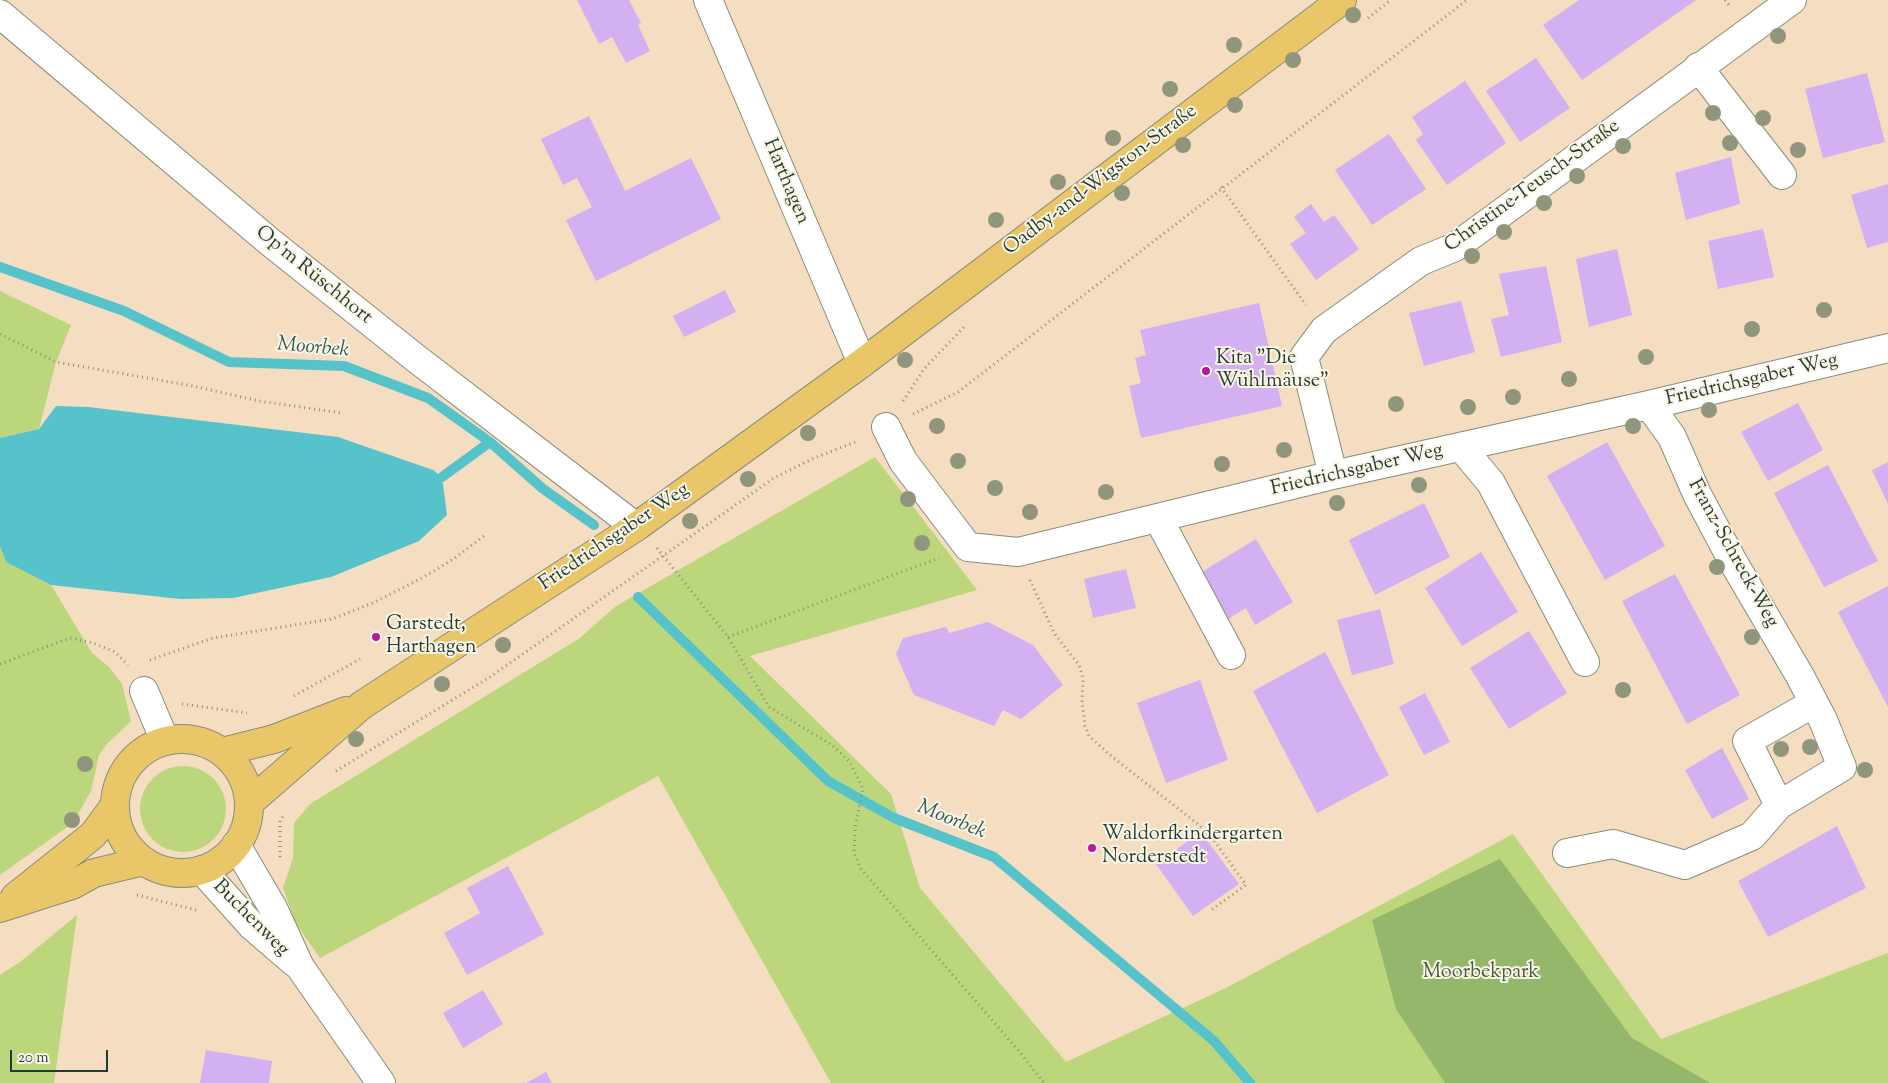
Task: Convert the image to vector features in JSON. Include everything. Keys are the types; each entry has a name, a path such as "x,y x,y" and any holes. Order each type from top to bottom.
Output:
{"main road":[{"name":"Oadby-and-Wigston-Straße","path":"862,363 1342,0"},
{"name":"Friedrichsgaber Weg","path":"362,705 636,527 862,363"},
{"path":"222,752 274,739 362,705"},
{"path":"249,803 362,705"},
{"path":"177,738 195,740 222,752 241,774 249,803 246,825 236,845 221,860 202,870 178,873 166,871 144,861 126,843 120,831 115,805 119,781 133,760 153,745 177,738"},
{"path":"2,907 93,835 115,805"},
{"path":"2,907 72,885 94,873 144,861"}],"street":[{"name":"Harthagen","path":"708,0 862,363"},
{"name":"Christine-Teusch-Straße","path":"1333,475 1304,357 1324,330 1421,261 1455,248 1698,67 1792,0"},
{"name":"Op'm Rüschhort","path":"0,14 270,242 418,360 636,527"},
{"path":"1698,67 1782,175"},
{"name":"Friedrichsgaber Weg","path":"968,547 1018,552 1333,475 1649,405 1888,348"},
{"name":"Franz-Schreck-Weg","path":"1649,405 1672,437 1696,494 1814,702 1842,767 1779,804"},
{"path":"886,427 903,461 968,547"},
{"path":"1461,447 1490,483 1585,662"},
{"path":"1158,518 1231,656"},
{"path":"141,688 165,741"},
{"path":"1567,853 1613,844 1685,865 1752,836 1779,804 1747,741 1814,702"},
{"name":"Buchenweg","path":"236,845 274,908 300,967 381,1083"},
{"name":"Buchenweg","path":"202,870 252,926 300,967"}],"path":[{"path":"328,775 490,677 774,478 958,392 1467,0"},
{"path":"1221,188 1324,330"},
{"path":"0,334 56,362 194,386 259,401 342,413"},
{"path":"886,427 924,369"},
{"path":"141,688 213,638 332,619 373,603 422,578 452,560 484,536"},
{"path":"728,637 968,547"},
{"path":"1018,552 1054,633 1079,665 1083,678 1082,702 1085,726 1089,736 1110,755 1199,825 1213,839 1246,884 1211,910"},
{"path":"664,554 728,637 769,707 832,745 850,762 863,789 855,828 854,853 861,869 1018,1050 1044,1083"},
{"path":"0,664 70,638 93,643 115,652 141,688 183,704 253,714"},
{"path":"287,700 360,659"},
{"path":"262,890 267,886 280,858 280,821 286,814"},
{"path":"135,895 208,914 237,909"}],"green space":[{"path":"0,291 71,325 56,362 39,429 0,438"},
{"name":"Moorbekpark","path":"875,457 977,590 750,656 891,794 920,888 1066,1062 1226,988 1513,834 1661,1039 1888,953 1888,1083 831,1083 658,776 320,958 296,924 283,888 293,858 294,823 310,804 580,638 616,606"},
{"path":"0,546 6,562 51,585 92,653 109,667 122,684 131,721 107,744 99,755 91,791 73,823 0,875"},
{"path":"183,766 199,770 213,779 222,793 226,809 222,825 213,839 199,848 183,852 167,848 153,839 144,825 140,809 144,793 153,779 167,770"},
{"path":"1500,859 1632,1038 1710,1083 1445,1083 1396,1009 1372,920"},
{"path":"77,915 54,1083 0,1083 0,975 20,962"}],"water":[{"path":"56,406 88,407 338,437 433,470 442,477 447,515 419,541 331,577 233,598 180,599 51,585 6,562 0,546 0,438 39,429"}],"building":[{"path":"577,0 629,0 641,23 638,25 650,51 626,63 612,37 599,44"},
{"path":"1579,0 1696,0 1582,80 1543,25"},
{"path":"1536,58 1570,108 1520,142 1486,91"},
{"path":"1867,73 1885,142 1823,158 1805,89"},
{"path":"1465,81 1506,143 1447,185 1416,140 1423,134 1412,117"},
{"path":"589,116 625,191 691,158 721,219 596,281 566,220 592,207 577,178 563,185 541,139"},
{"path":"1389,134 1426,189 1372,225 1335,170"},
{"path":"1731,157 1740,204 1686,220 1675,173"},
{"path":"1888,184 1888,242 1867,248 1851,195"},
{"path":"1311,204 1324,222 1334,215 1359,249 1316,280 1290,244 1306,233 1294,217"},
{"path":"1763,229 1774,277 1718,289 1708,241"},
{"path":"1617,249 1632,315 1589,327 1576,259"},
{"path":"1546,266 1562,342 1501,357 1491,319 1509,315 1499,274"},
{"path":"725,290 736,312 684,337 673,316"},
{"path":"1461,301 1475,352 1424,366 1409,313"},
{"name":"Kita \"Die Wühlmäuse\"","path":"1259,303 1282,406 1141,438 1129,386 1141,383 1135,358 1146,355 1140,330"},
{"path":"1798,403 1823,450 1768,481 1741,432"},
{"path":"1607,442 1665,546 1605,580 1547,476"},
{"path":"1888,462 1888,504 1872,470"},
{"path":"1828,465 1878,561 1824,587 1774,493"},
{"path":"1424,503 1450,557 1375,595 1349,540"},
{"path":"1256,539 1293,602 1255,625 1246,608 1223,622 1195,576"},
{"path":"1481,552 1518,612 1462,646 1425,588"},
{"path":"1126,569 1136,608 1093,618 1084,579"},
{"path":"1675,574 1740,695 1687,724 1622,601"},
{"path":"1888,586 1888,707 1838,612"},
{"path":"1380,609 1394,664 1352,675 1337,620"},
{"path":"988,622 1033,645 1063,685 1021,719 1003,710 994,726 914,695 896,654 903,638 946,627 949,633"},
{"path":"1529,631 1567,693 1509,729 1470,668"},
{"path":"1325,652 1389,775 1317,813 1253,691"},
{"path":"1200,680 1228,760 1166,783 1137,703"},
{"path":"1425,693 1450,742 1424,755 1399,707"},
{"path":"1722,748 1749,799 1712,819 1685,770"},
{"path":"1837,826 1866,888 1768,937 1738,881"},
{"name":"Waldorfkindergarten Norderstedt","path":"1201,832 1239,884 1193,916 1156,864"},
{"path":"508,866 544,934 467,975 444,933 480,913 467,888"},
{"path":"483,990 503,1024 463,1048 443,1013"},
{"path":"206,1050 272,1061 269,1083 200,1083"},
{"path":"546,1072 552,1083 526,1083"}],"waterway":[{"name":"Moorbek","path":"0,267 124,311 229,362 344,366 428,398 490,442 542,488 594,525"},
{"path":"442,477 490,442"},
{"name":"Moorbek","path":"638,597 828,781 894,818 994,857 1214,1041 1250,1083"}],"place":[{"name":"Kita \"Die Wühlmäuse\"","path":"1206,371"},
{"name":"Garstedt, Harthagen","path":"376,637"},
{"name":"Waldorfkindergarten Norderstedt","path":"1092,848"}]}
